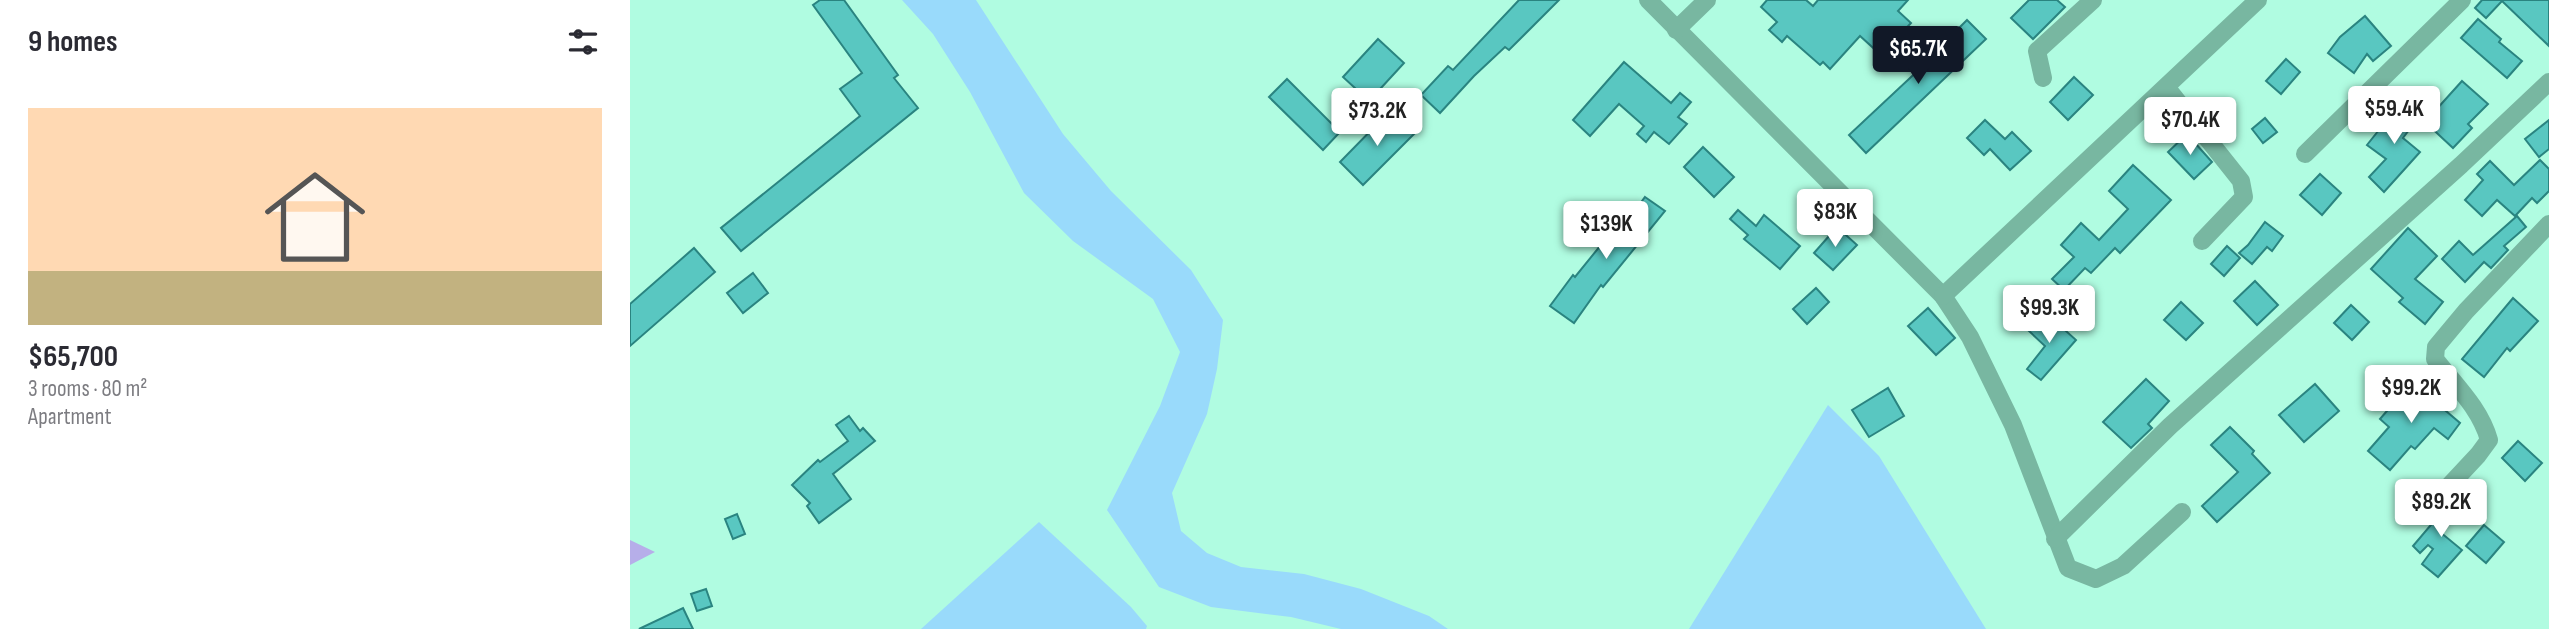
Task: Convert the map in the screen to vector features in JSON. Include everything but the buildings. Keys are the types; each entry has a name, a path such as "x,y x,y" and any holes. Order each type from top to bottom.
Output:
{"street":[{"path":"1648,0 1943,296 1970,338 2013,425 2068,568 2096,579 2123,566 2182,512"},
{"path":"1676,30 1707,0"},
{"path":"2043,78 2037,51 2093,0"},
{"path":"1943,296 2258,0"},
{"path":"2305,153 2462,0"},
{"path":"2055,539 2169,426 2462,165 2549,82"},
{"path":"2167,88 2241,181 2244,197 2202,241"},
{"path":"2436,500 2489,440 2484,424 2475,410 2435,359 2436,347 2466,311 2549,224"}],"shaded area":[{"path":"630,540 655,552 630,565"}],"water":[{"path":"902,0 976,0 1063,134 1111,191 1191,270 1223,320 1217,369 1207,414 1172,493 1181,531 1207,553 1241,567 1304,574 1361,589 1429,616 1448,629 1341,629 1291,617 1211,607 1159,587 1107,510 1160,406 1180,352 1153,299 1073,241 1024,193 970,92 933,34"},
{"path":"1828,405 1879,456 1986,629 1689,629"},
{"path":"1039,522 1131,607 1147,626 1146,629 921,629"}]}
